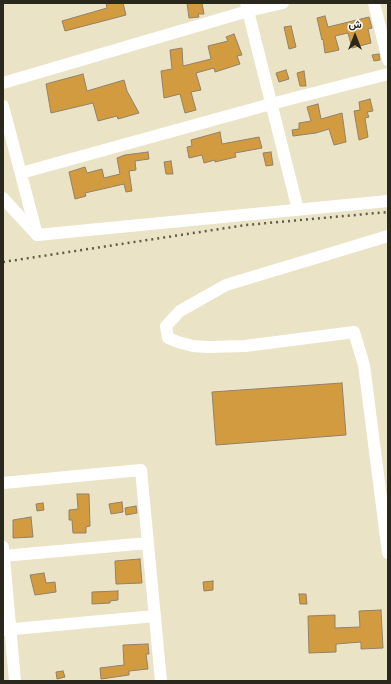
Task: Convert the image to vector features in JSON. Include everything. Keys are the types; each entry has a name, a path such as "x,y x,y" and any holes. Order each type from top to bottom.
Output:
{"street":[{"path":"3,83 247,7 283,3"},
{"path":"374,3 386,42 388,60"},
{"path":"247,7 298,210"},
{"path":"21,174 271,104 388,74"},
{"path":"3,106 37,235"},
{"path":"3,198 37,235"},
{"path":"37,235 388,201"},
{"path":"388,236 226,285 180,311 166,326 168,338 192,346 207,347 246,346 354,332 364,365 388,553"},
{"path":"3,483 141,470 160,681"},
{"path":"15,681 7,630 3,553 148,543"},
{"path":"7,630 155,616"}],"building":[{"path":"106,3 123,3 126,15 65,31 62,21 107,8"},
{"path":"187,3 202,3 204,14 198,14 199,17 189,18"},
{"path":"325,16 328,27 369,17 372,28 368,29 371,43 352,48 348,33 335,36 339,50 325,53 317,18"},
{"path":"291,26 296,47 289,49 284,27"},
{"path":"234,34 242,55 237,56 240,64 215,72 214,68 196,73 201,90 191,92 196,110 185,113 180,94 164,98 161,71 172,69 170,50 182,48 183,66 211,59 208,46 228,41 226,37"},
{"path":"379,54 380,60 374,61 372,55"},
{"path":"286,70 289,79 279,82 276,73"},
{"path":"304,71 306,86 300,86 297,73"},
{"path":"83,74 87,91 124,80 127,91 139,113 118,119 117,116 98,121 93,103 51,113 46,84"},
{"path":"370,99 373,111 367,112 369,117 365,118 368,137 359,140 354,111 360,110 359,102"},
{"path":"318,104 321,119 342,113 346,142 334,145 329,129 316,133 293,136 292,130 299,129 299,123 311,121 307,107"},
{"path":"220,132 222,144 259,137 262,148 235,153 236,157 215,162 215,160 204,163 202,155 189,158 187,147 192,146 191,140"},
{"path":"148,152 149,159 135,161 136,170 129,171 132,191 126,192 124,184 85,193 86,196 75,199 69,172 85,167 87,173 102,169 104,178 120,174 117,158 125,155"},
{"path":"271,152 273,165 266,166 263,153"},
{"path":"171,161 173,174 166,174 164,162"},
{"path":"342,383 346,435 216,445 212,392"},
{"path":"77,494 89,494 90,526 86,527 86,533 73,533 72,520 69,520 69,510 78,509"},
{"path":"122,502 123,512 111,514 109,504"},
{"path":"43,503 44,510 37,511 36,504"},
{"path":"136,506 137,513 126,515 125,508"},
{"path":"31,517 33,537 13,538 13,520"},
{"path":"140,559 142,583 116,584 115,561"},
{"path":"44,573 46,583 55,582 56,592 35,595 30,575"},
{"path":"213,581 213,590 204,591 203,582"},
{"path":"118,591 118,600 110,601 110,603 92,604 92,592"},
{"path":"299,594 306,594 307,604 300,604"},
{"path":"381,610 383,648 361,649 361,642 336,644 336,652 309,653 308,616 335,615 335,628 360,627 359,611"},
{"path":"148,644 149,654 146,654 148,669 129,671 129,675 101,679 100,668 124,665 123,645"},
{"path":"63,671 65,677 57,679 56,672"}],"railway":[{"path":"3,262 246,225 388,212"}]}
